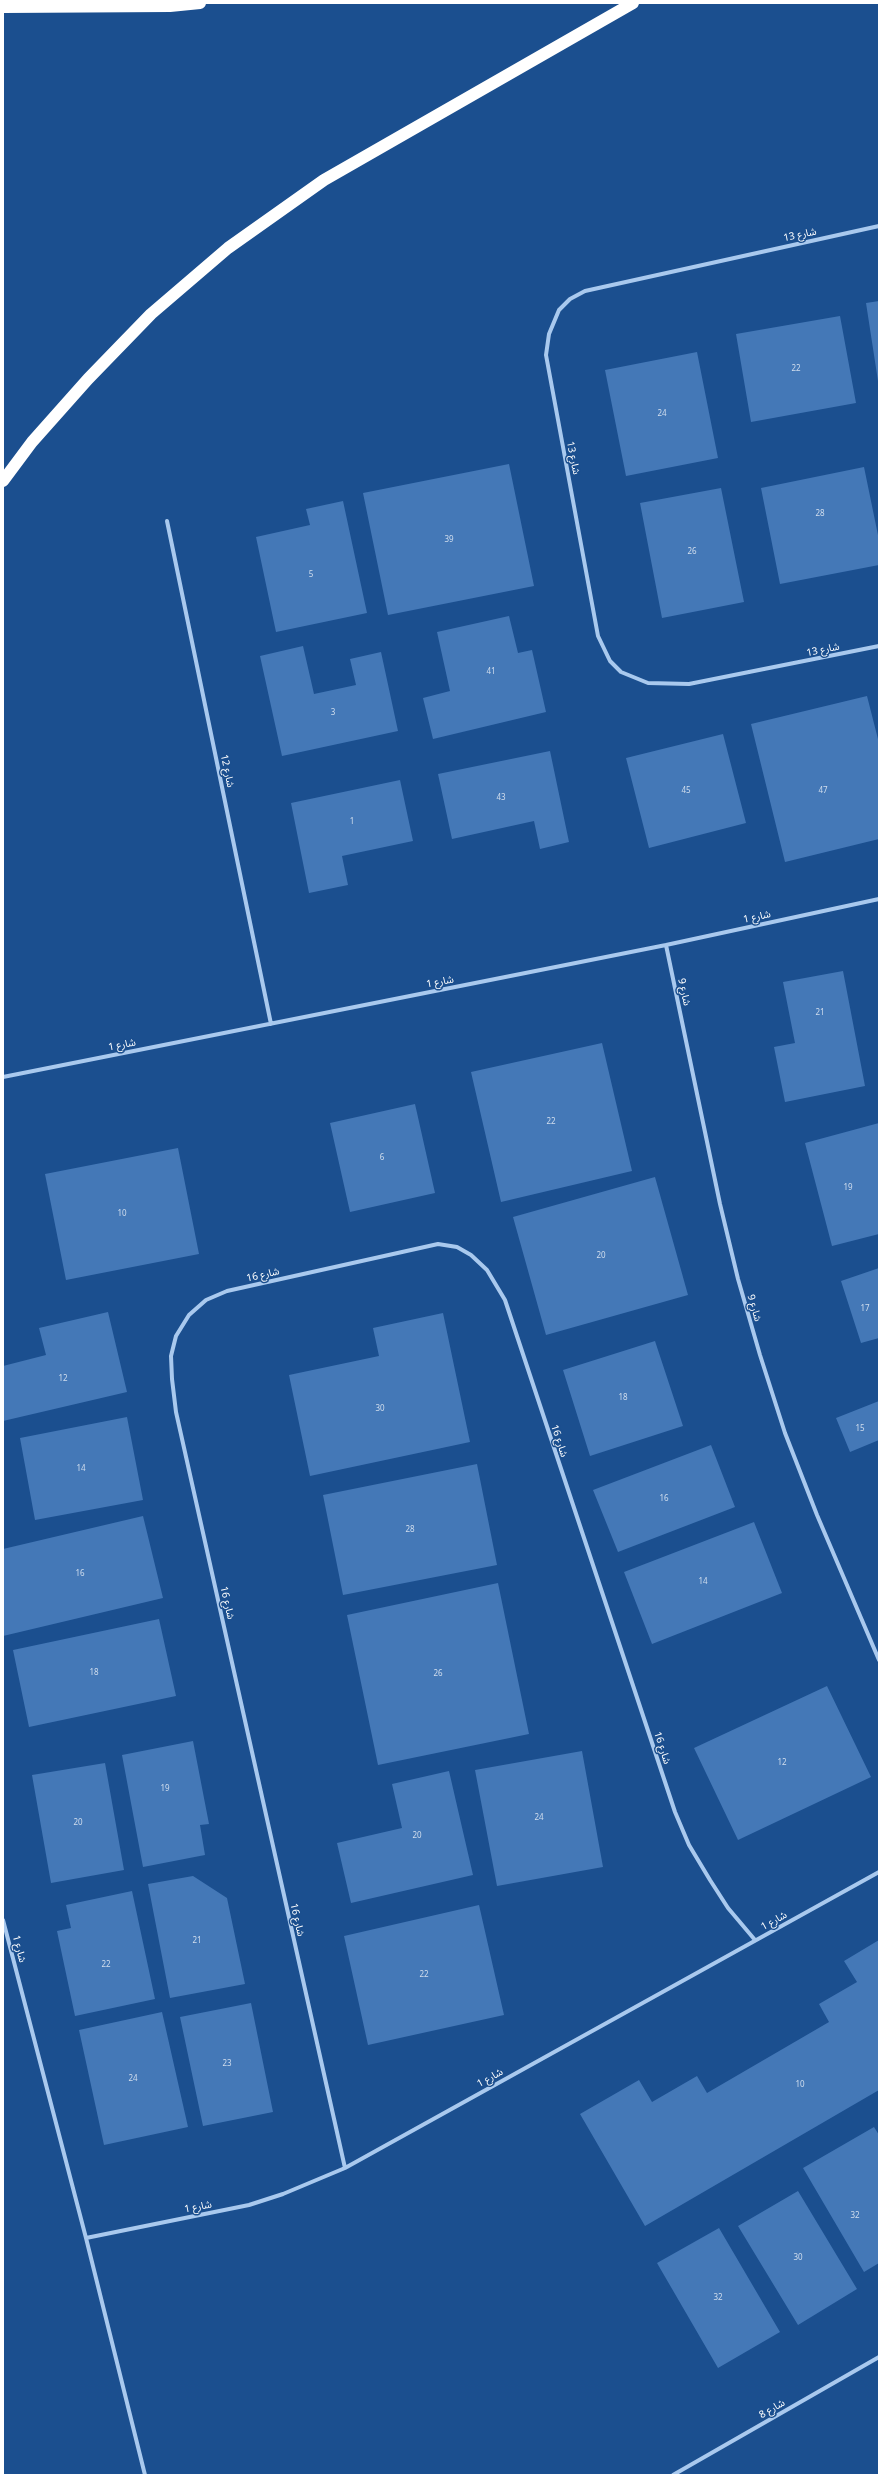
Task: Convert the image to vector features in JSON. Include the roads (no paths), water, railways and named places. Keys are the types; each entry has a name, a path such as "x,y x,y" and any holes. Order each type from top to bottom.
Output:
{"highway":[{"path":"3,7 170,6 200,3"},
{"path":"3,481 32,442 88,379 151,314 228,248 324,180 633,3"}],"street":[{"name":"شارع 13","path":"879,226 585,291 570,300 559,310 549,334 546,355 598,636 610,661 621,672 648,683 689,684 879,646"},
{"name":"شارع 12","path":"167,521 271,1024"},
{"name":"شارع 1","path":"3,1077 666,945 879,899"},
{"name":"شارع 9","path":"666,945 720,1204 738,1279 760,1355 785,1433 817,1515 879,1660"},
{"name":"شارع 16","path":"345,2168 176,1412 171,1356 175,1343 189,1315 206,1300 227,1291 438,1244 457,1247 471,1255 486,1270 506,1300 675,1812 690,1845 710,1880 728,1908 755,1940"},
{"name":"شارع 1","path":"86,2238 249,2205 283,2194 345,2168 879,1872"},
{"name":"شارع 1","path":"3,1920 86,2238 145,2475"},
{"name":"شارع 8","path":"674,2475 879,2357"}]}
